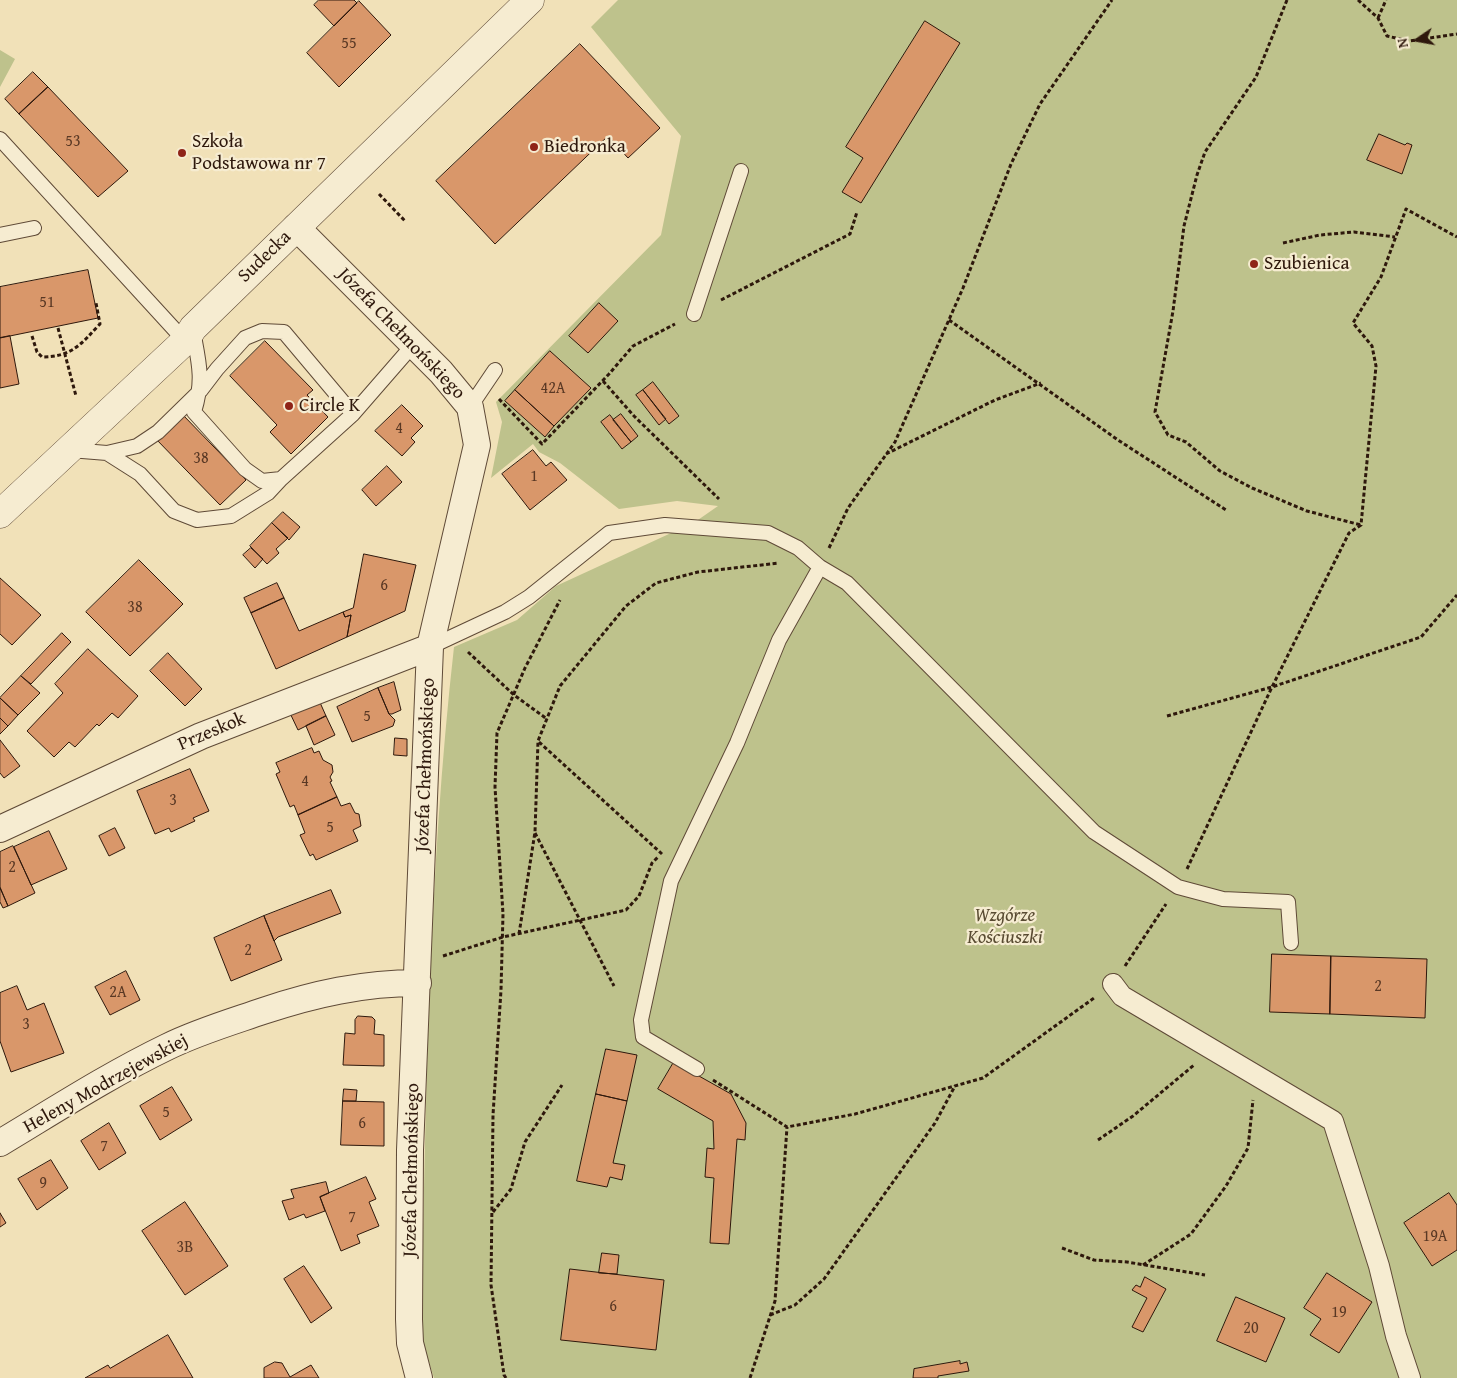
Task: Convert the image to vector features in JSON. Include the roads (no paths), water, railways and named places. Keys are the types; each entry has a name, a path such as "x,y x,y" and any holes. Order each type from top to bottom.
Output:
{"street":[{"name":"Sudecka","path":"4,502 67,450 189,334 296,227 530,0"},
{"name":"Józefa Chełmońskiego","path":"296,227 441,372 470,407 477,444 430,647 410,1150 408,1306 410,1343 419,1378"},
{"name":"Przeskok","path":"0,829 200,736 430,647"},
{"name":"Heleny Modrzejewskiej","path":"0,1144 105,1080 168,1046 218,1026 312,995 418,973"},
{"path":"1113,984 1122,996 1332,1121 1379,1266 1396,1336 1410,1378"}],"lane":[{"path":"0,139 189,334 200,367 201,390 194,412 245,468 262,480 281,479"},
{"path":"694,314 741,171"},
{"path":"0,235 34,228"},
{"path":"67,450 108,453 137,446 158,432 201,390 216,368 246,338 262,331 284,332 353,414"},
{"path":"108,453 140,474 174,511 197,520 231,516 268,493 353,414 413,345"},
{"path":"470,407 495,370"},
{"path":"430,647 452,635 505,612 529,598 609,533 665,525 768,533 798,548 820,567 847,583 1094,832 1178,887 1223,899 1288,902 1291,943"},
{"path":"697,1070 643,1036 641,1020 671,881 736,743 779,640 820,567"}],"place":[{"name":"Biedronka","path":"534,147"},
{"name":"Szkoła Podstawowa nr 7","path":"182,153"},
{"name":"Szubienica","path":"1254,264"},
{"name":"Circle K","path":"289,406"}],"park label":[{"name":"Wzgórze Kościuszki","path":"1005,927"}]}
